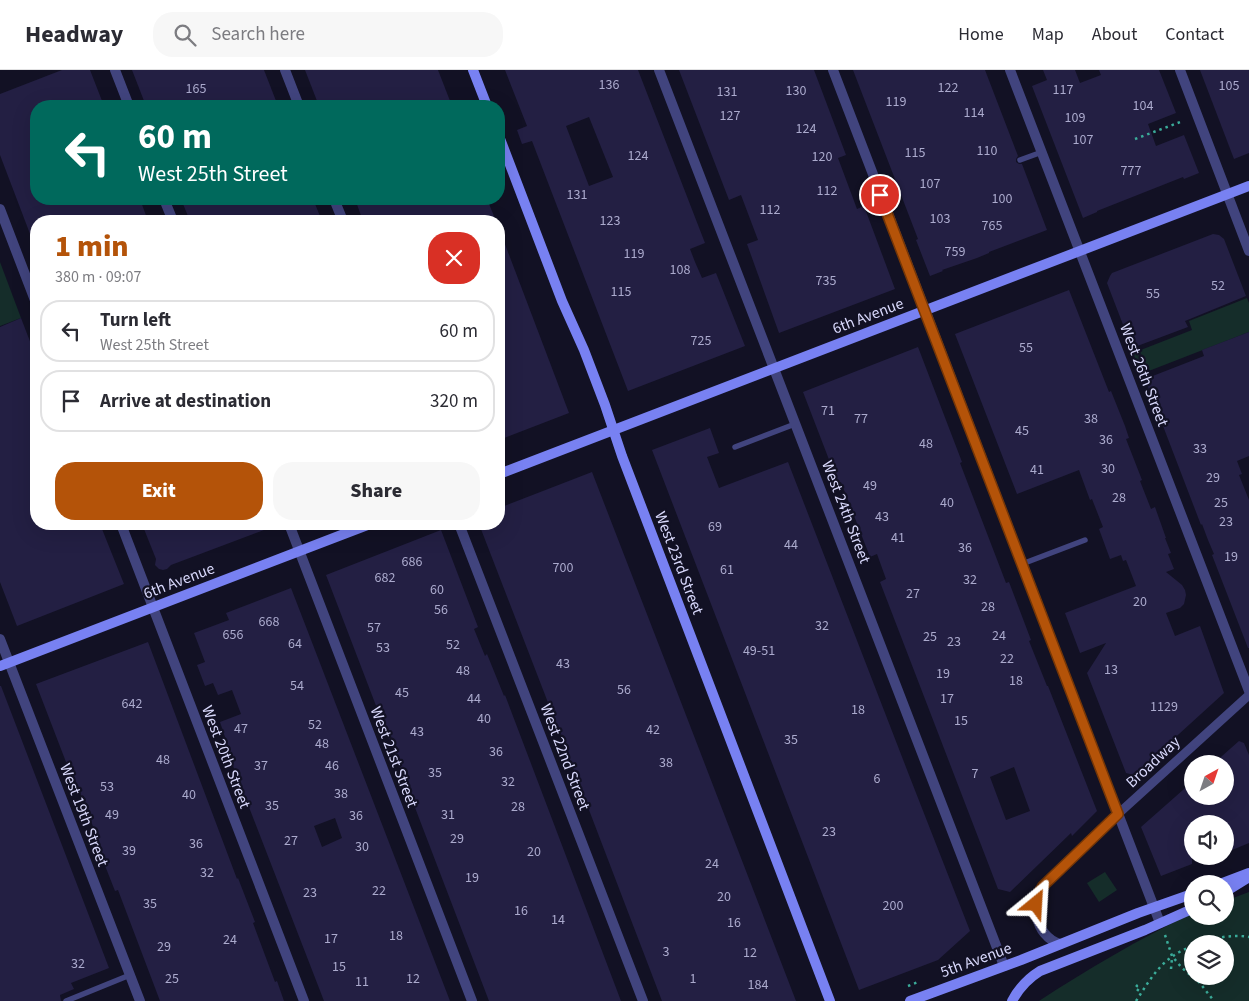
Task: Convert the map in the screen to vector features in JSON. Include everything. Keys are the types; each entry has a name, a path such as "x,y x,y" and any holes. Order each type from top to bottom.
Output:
{"main road":[{"path":"473,70 485,100"},
{"name":"West 23rd Street","path":"505,152 562,301 584,350 830,1001"},
{"name":"6th Avenue","path":"505,472 1249,186"},
{"name":"6th Avenue","path":"5,664 354,530"},
{"path":"1234,880 1249,875"},
{"path":"1234,886 1249,875"},
{"name":"5th Avenue","path":"910,1001 1184,897"},
{"path":"1012,1001 1022,986 1040,971 1184,912"}],"street":[{"path":"115,70 126,100"},
{"path":"285,70 297,100"},
{"name":"West 24th Street","path":"659,70 1004,966"},
{"path":"832,70 1160,923"},
{"name":"West 26th Street","path":"1010,70 1249,691"},
{"path":"1180,70 1249,251"},
{"path":"0,209 30,287"},
{"name":"West 20th Street","path":"123,530 304,1001"},
{"name":"West 21st Street","path":"291,530 472,1001"},
{"name":"West 22nd Street","path":"461,530 643,1001"},
{"name":"West 19th Street","path":"0,639 5,664 140,1001"},
{"name":"Broadway","path":"1060,944 1047,938 1040,925 1036,909 1038,894 1046,882 1249,695"}],"lane":[{"path":"1020,160 1042,152"},
{"path":"735,447 795,424"},
{"path":"1022,564 1085,540"},
{"path":"66,1001 130,974"}],"path":[{"path":"1135,139 1183,121"},
{"path":"1165,935 1172,956 1177,963 1198,982 1214,1001"},
{"path":"1234,936 1249,937"},
{"path":"1136,1001 1158,969 1172,956 1184,950"},
{"path":"1171,969 1172,956"},
{"path":"908,986 918,982"},
{"path":"1136,985 1135,988 1142,993"}],"green space":[{"path":"0,262 21,318 0,326"},
{"path":"1247,298 1249,303 1249,332 1141,374 1133,353 1192,330 1189,321"},
{"path":"1105,872 1117,890 1099,902 1087,883"},
{"path":"1249,892 1249,1001 1039,1001 1076,977 1184,918 1184,925 1234,925 1234,898"}],"building":[{"path":"62,70 90,70 102,100 30,100 30,205 142,205 146,215 30,215 30,234 0,155 0,94"},
{"path":"132,70 264,70 276,100 144,100"},
{"path":"305,70 438,70 450,100 317,100"},
{"path":"505,70 638,70 705,243 690,249 695,262 702,278 716,273 745,346 628,391 532,141 522,144 517,130 527,126","holes":["589,117 613,177 589,186 566,126"]},
{"path":"679,70 814,70 846,155 838,158 857,209 864,206 895,289 779,333 747,244 758,240 741,195 729,200"},
{"path":"853,70 985,70 1018,156 1016,162 1022,164 1047,230 930,276 916,240 918,239"},
{"path":"1043,70 1075,70 1080,83 1101,75 1099,70 1159,70 1176,113 1148,124 1156,146 1184,135 1199,173 1184,179 1183,177 1083,218 1032,86 1047,80"},
{"path":"1200,70 1249,70 1249,153 1234,159"},
{"path":"183,205 315,205 320,215 188,215"},
{"path":"357,205 489,205 494,215 361,215"},
{"path":"1213,234 1219,235 1224,239 1246,296 1185,321 1188,327 1132,348 1107,283 1112,273"},
{"path":"505,244 569,413 505,438"},
{"path":"1069,290 1109,392 1111,391 1125,426 1129,438 1126,439 1142,480 1140,481 1151,509 1155,507 1166,538 1171,553 1168,554 1174,569 1166,572 1182,585 1185,590 1184,604 1180,608 1166,613 1175,636 1200,626 1224,693 1134,775 1126,773 1087,673 1106,643 1080,653 1065,613 1136,586 1126,560 1123,561 1121,555 1110,559 1099,529 1103,527 1092,499 1090,500 1079,470 1017,494 955,334"},
{"path":"21,318 30,341 30,530 102,530 124,584 17,626 0,582 0,327"},
{"path":"1249,332 1249,456 1237,461 1242,474 1239,475 1249,500 1248,648 1212,555 1214,554 1145,379 1204,356 1202,350"},
{"path":"918,347 1006,583 1009,582 1031,640 1029,641 1097,811 1072,836 1071,833 1010,892 998,889 880,582 886,579 877,554 870,557 841,482 838,483 803,392","holes":["1014,767 1030,811 1006,820 990,777"]},
{"path":"710,428 719,453 707,457 719,488 788,462 970,931 938,960 859,990 652,450"},
{"path":"592,472 796,1001 662,1001 481,530 505,530 505,506"},
{"path":"144,530 264,530 171,565 167,569 159,569 155,565 156,559"},
{"path":"441,530 478,627 474,629 485,656 487,654 505,695 621,1001 489,1001 326,575"},
{"path":"291,588 450,1001 324,1001 225,745 227,743 220,722 241,714 232,690 218,695 213,683 205,686 197,665 205,662 194,633 229,620 226,613","holes":["335,818 342,838 322,847 314,826"]},
{"path":"148,642 255,922 253,923 275,982 277,981 284,1001 160,1001 118,890 115,891 91,830 94,829 36,684"},
{"path":"0,686 109,968 71,983 74,989 60,995 61,1001 0,1001"},
{"path":"1239,741 1244,743 1249,755 1249,843 1234,849 1234,815 1184,815 1184,865 1189,865 1161,876 1141,827 1184,789 1184,805 1234,805 1234,755 1223,755"}],"route":[{"path":"880,195 1118,814 1043,886 1036,899 1036,904"}]}
